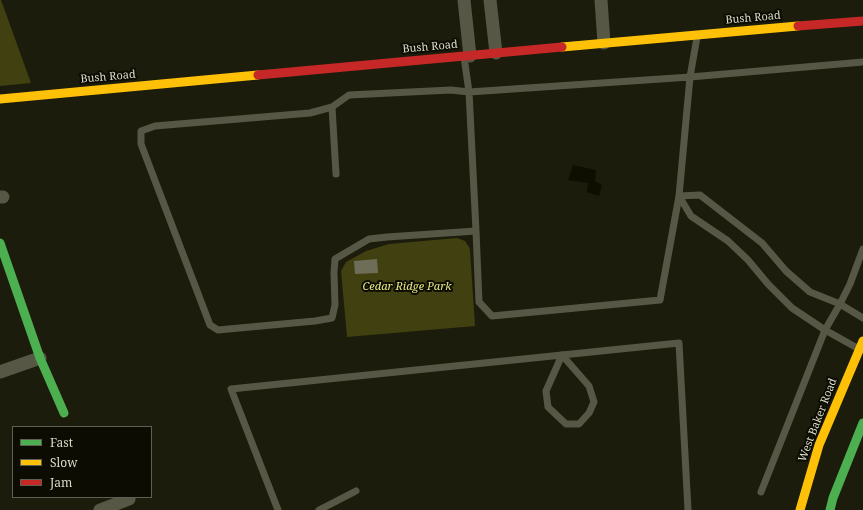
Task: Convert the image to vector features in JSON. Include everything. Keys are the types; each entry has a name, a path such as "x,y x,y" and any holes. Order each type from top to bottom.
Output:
{"main road":[{"name":"Bush Road","path":"0,99 863,21"},
{"path":"0,244 40,358 64,413"},
{"name":"West Baker Road","path":"800,510 819,445 861,345"},
{"path":"830,510 833,498 863,423"}],"street":[{"path":"464,0 467,56"},
{"path":"490,0 496,53"},
{"path":"600,0 604,44"},
{"path":"0,372 40,358"},
{"path":"100,510 128,499"}],"lane":[{"path":"467,56 479,302 492,316 660,300 679,196 690,77 697,35"},
{"path":"476,230 369,239 335,259 334,305 332,318 218,330 210,325 141,144 141,131 155,126 310,113 332,107 349,95 451,90 469,92 690,77 863,62"},
{"path":"332,107 336,174"},
{"path":"679,196 700,195 762,243 786,271 810,292 840,304 863,318"},
{"path":"679,196 691,216 728,242 748,260 768,284 792,308 825,330 861,345"},
{"path":"761,492 825,330 850,284 863,249"},
{"path":"278,510 231,389 679,343 688,510"},
{"path":"562,355 589,386 594,402 589,413 579,424 566,424 548,407 546,391 562,355"},
{"path":"319,510 356,491"}],"green space":[{"path":"1,0 31,83 0,86"},
{"name":"Cedar Ridge Park","path":"457,238 465,241 470,250 475,326 347,337 341,271 346,262 366,251 389,244"}],"shaded area":[{"path":"573,165 596,170 595,181 602,185 599,196 587,192 588,183 568,180"}],"building":[{"path":"377,259 378,273 355,274 354,261"}],"traffic: fast":[{"path":"0,243 40,358 64,413"},
{"path":"830,510 833,498 863,423"}],"traffic: slow":[{"path":"562,47 798,26"},
{"path":"0,99 258,75"},
{"path":"800,510 819,445 863,341"}],"traffic: jam":[{"path":"798,26 863,21"},
{"path":"258,75 562,47"}]}
